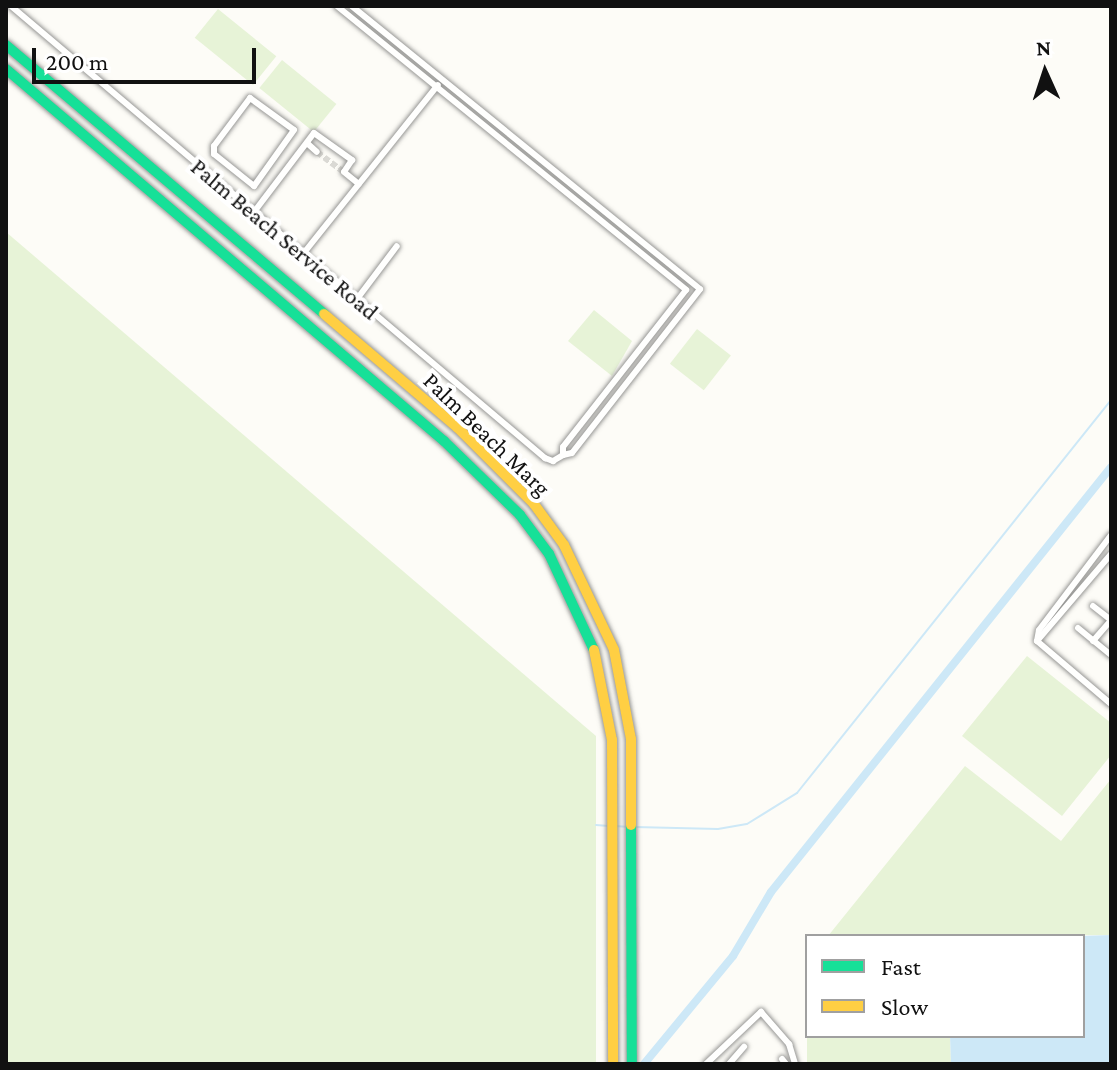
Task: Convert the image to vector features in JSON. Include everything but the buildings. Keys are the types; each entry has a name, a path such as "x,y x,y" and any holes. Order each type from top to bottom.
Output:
{"main road":[{"name":"Palm Beach Marg","path":"6,45 457,427 534,504 590,590 614,650 631,739 632,1064"},
{"name":"Palm Beach Marg","path":"6,69 444,441 520,515 573,597 597,656 612,740 613,1064"}],"street":[{"name":"Palm Beach Service Road","path":"11,6 545,458 553,461 563,455"},
{"path":"337,6 686,290 700,289"},
{"path":"352,6 700,289"},
{"path":"303,254 442,80"},
{"path":"250,98 294,130 254,186 223,162 214,154 214,146 250,98"},
{"path":"254,212 316,133 352,160 344,172 359,184"},
{"path":"307,143 317,152"},
{"path":"210,175 223,162"},
{"path":"357,299 397,246"},
{"path":"686,290 563,447 563,455 572,453 700,289"},
{"path":"1037,641 1039,630 1111,535"},
{"path":"1037,641 1111,554"},
{"path":"1093,606 1111,620 1093,641"},
{"path":"1078,628 1111,655"},
{"path":"1037,641 1111,704"},
{"path":"706,1064 761,1012 789,1044 795,1064"},
{"path":"729,1064 744,1047"}],"green space":[{"path":"218,9 276,56 253,85 195,38"},
{"path":"282,60 336,104 314,132 259,88"},
{"path":"6,232 596,736 596,1064 6,1064"},
{"path":"594,310 632,341 612,376 568,341"},
{"path":"697,329 731,355 704,390 670,364"},
{"path":"1027,656 1111,723 1111,755 1062,816 962,736"},
{"path":"965,766 1061,841 1111,779 1111,935 830,934"},
{"path":"807,1038 950,1038 951,1064 807,1064"}],"water":[{"path":"1111,935 1111,1064 951,1064 950,1038 1085,1038 1085,936"}],"waterway":[{"path":"635,827 718,829 747,824 797,793 1111,400"},
{"path":"644,1064 733,956 771,892 1111,467"},
{"path":"596,825 609,826"},
{"path":"615,826 629,827"}],"tunnel":[{"path":"317,152 344,172"}],"traffic: fast":[{"path":"6,45 324,314"},
{"path":"6,69 444,441 520,515 549,554 594,650"},
{"path":"631,825 632,1064"}],"traffic: slow":[{"path":"324,314 457,427 534,504 564,545 614,650 631,739 631,825"},
{"path":"594,650 612,740 613,1064"}]}
